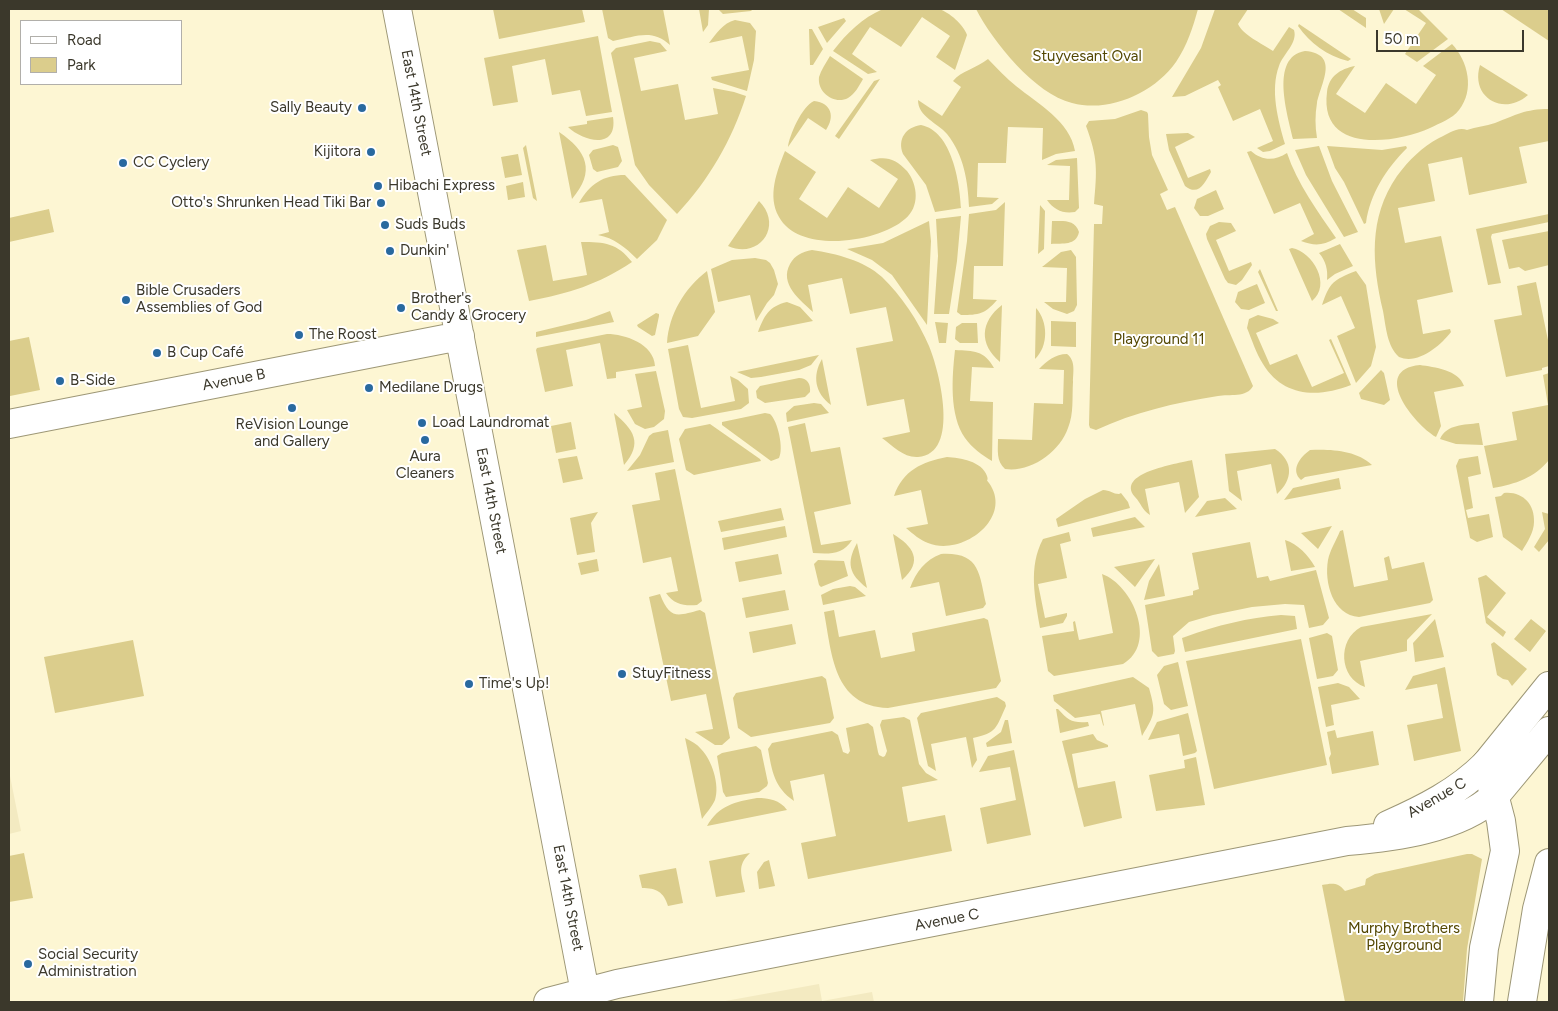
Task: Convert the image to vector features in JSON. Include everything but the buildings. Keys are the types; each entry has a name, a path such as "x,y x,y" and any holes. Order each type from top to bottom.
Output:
{"main road":[{"name":"East 14th Street","path":"398,9 586,992"},
{"name":"Avenue B","path":"9,424 460,336"},
{"name":"Avenue C","path":"1347,841 1414,813 1470,780 1486,764 1549,686"},
{"name":"Avenue C","path":"548,1002 654,977 1347,841 1388,838 1430,827 1477,810 1495,796 1549,731"},
{"path":"1479,1002 1484,948 1505,851 1502,821 1486,764"},
{"path":"1522,1002 1537,909 1549,863"}],"shaded area":[{"path":"9,771 21,831 9,834"},
{"path":"819,984 822,1001 872,992 874,1002 720,1002"}],"green space":[{"path":"934,8 956,19 967,35 955,70 936,57 950,36 922,17 901,47 870,27 852,54 877,72 868,74 833,51 855,27 883,9"},
{"path":"493,9 582,9 585,22 499,39"},
{"path":"602,9 663,9 670,45 650,35 613,41 608,38"},
{"path":"699,9 709,9 708,25 703,32"},
{"path":"718,9 753,9 751,11 723,14"},
{"name":"Stuyvesant Oval","path":"976,9 1198,9 1180,56 1167,73 1156,83 1130,98 1116,103 1086,105 1058,98 1030,78 1004,51"},
{"path":"1215,9 1248,9 1238,24 1240,28 1273,51 1289,27 1294,30 1294,39 1279,66 1275,85 1278,115 1285,144 1270,151 1263,152 1257,148 1273,141 1260,109 1233,121 1218,87 1221,85 1218,80 1185,96 1172,97 1201,48"},
{"path":"1338,9 1352,9 1366,18 1366,28"},
{"path":"1379,9 1394,9 1384,24"},
{"path":"1404,9 1418,9 1448,39 1417,62 1405,54 1426,23"},
{"path":"1501,9 1549,9 1549,41"},
{"path":"844,18 846,21 827,43 818,27"},
{"path":"735,20 750,23 756,31 754,60 747,91 712,80 711,77 749,70 742,36 709,43 723,26"},
{"path":"1299,24 1351,59 1348,61 1340,59 1320,48 1303,32 1298,26"},
{"path":"809,29 812,29 823,49 813,65 810,65"},
{"path":"598,36 612,112 586,116 580,90 552,95 545,59 512,66 518,102 493,106 484,58"},
{"path":"650,41 660,43 667,51 634,58 641,91 678,84 685,120 718,114 713,88 746,96 734,128 718,159 689,201 677,214 649,185 635,165 611,53 616,48"},
{"path":"1452,44 1462,59 1468,76 1467,94 1464,102 1453,116 1415,134 1379,140 1362,139 1347,135 1335,126 1328,112 1327,92 1330,82 1340,71 1355,66 1336,94 1365,113 1386,83 1416,104 1436,75 1423,66"},
{"path":"1305,51 1316,53 1325,63 1326,71 1316,107 1317,138 1293,139 1285,103 1284,75 1287,64 1294,56"},
{"path":"830,56 863,79 855,92 843,100 833,99 828,96 824,93 819,83 822,69"},
{"path":"988,59 1012,83 1060,122 1072,140 1075,151 1056,154 1042,160 1043,128 1008,127 1006,163 978,163 977,197 999,198 992,204 969,207 964,169 953,142 943,130 921,111 918,100 942,116 961,87 953,81"},
{"path":"1480,65 1528,95 1509,104 1499,104 1491,100 1484,94 1480,86 1478,76"},
{"path":"880,79 839,139 835,136 874,81"},
{"path":"814,101 825,105 830,111 829,125 826,130 808,118 788,147 801,115 809,104"},
{"path":"1549,109 1549,141 1519,147 1527,183 1469,195 1462,157 1428,164 1435,201 1398,208 1405,243 1441,236 1453,292 1417,300 1423,334 1450,329 1451,332 1428,353 1414,358 1406,359 1399,357 1395,353 1388,336 1376,276 1375,259 1377,225 1381,208 1397,176 1421,150 1453,131 1492,124 1527,111"},
{"name":"Playground 11","path":"1141,110 1148,114 1152,155 1168,190 1160,194 1167,210 1175,207 1253,386 1242,394 1218,396 1170,405 1125,418 1096,430 1090,428 1089,425 1094,224 1102,224 1103,206 1094,204 1096,164 1086,126 1089,121 1115,119"},
{"path":"613,117 613,128 610,135 605,139 591,139 582,136 568,127 587,124 587,121"},
{"path":"921,125 932,129 947,147 959,185 961,208 935,212 926,185 903,154 901,143 904,135 911,128"},
{"path":"559,132 576,147 582,154 585,162 586,171 584,179 572,199"},
{"path":"1188,133 1195,137 1175,147 1188,178 1210,169 1211,172 1201,187 1194,190 1185,186 1169,150 1166,134"},
{"path":"526,145 537,201 533,198 523,148"},
{"path":"613,145 618,147 622,161 618,167 597,172 593,169 589,155 593,150"},
{"path":"1319,146 1332,181 1358,232 1344,237 1306,175 1295,150"},
{"path":"1327,146 1382,150 1406,146 1407,148 1392,164 1380,182 1371,202 1366,223 1364,224 1344,182 1335,168"},
{"path":"785,151 816,172 799,199 827,218 848,187 879,208 898,179 870,160 881,158 890,159 898,163 911,177 916,196 913,208 905,219 893,227 859,239 839,241 803,236 789,229 775,209 774,184"},
{"path":"1251,151 1260,157 1269,159 1287,153 1302,186 1336,238 1327,243 1318,244 1301,241 1314,234 1300,203 1274,214 1247,152"},
{"path":"518,154 522,175 505,178 501,157"},
{"path":"1077,158 1079,208 1075,212 1063,212 1056,209 1047,200 1069,200 1070,166 1047,165 1056,160"},
{"path":"617,175 625,175 667,220 657,240 637,259 619,244 609,238 598,235 609,232 602,199 579,203 583,196 598,182"},
{"path":"523,182 525,197 508,200 506,186"},
{"path":"1216,190 1224,209 1208,216 1200,216 1194,208 1197,199"},
{"path":"759,201 766,211 769,221 768,230 764,238 758,245 749,248 739,249 728,246"},
{"path":"1005,202 1003,266 974,266 973,299 997,300 981,313 961,315 957,312 969,214 996,210"},
{"path":"1040,205 1045,211 1044,249 1038,254"},
{"path":"49,209 54,232 9,242 9,218"},
{"path":"1549,214 1549,222 1492,234 1491,237 1501,283 1488,285 1476,229"},
{"path":"961,216 949,314 934,314 938,256 936,219"},
{"path":"929,221 931,241 927,325 892,275 872,260 847,249 883,243"},
{"path":"1052,221 1064,221 1075,225 1079,232 1075,240 1068,243 1051,244"},
{"path":"1219,222 1231,223 1236,231 1216,240 1229,271 1251,262 1252,265 1242,280 1236,285 1228,283 1225,279 1207,239 1206,234 1210,226"},
{"path":"1549,231 1549,265 1525,271 1519,267 1509,269 1502,240"},
{"path":"581,242 604,243 616,247 632,262 607,277 583,287 529,301 517,250 546,245 553,281 587,275"},
{"path":"1340,244 1353,266 1327,280 1326,266 1319,253"},
{"path":"1292,248 1307,256 1317,270 1320,278 1320,287 1318,294 1312,301 1289,249"},
{"path":"812,250 858,262 875,271 903,300 915,318 929,346 938,373 941,391 943,427 939,442 931,452 918,457 908,456 882,438 910,432 904,399 867,406 856,348 893,341 886,307 850,314 842,278 808,285 813,312 792,291 787,278 790,264 799,254"},
{"path":"1071,250 1076,257 1077,305 1074,311 1067,314 1053,309 1044,302 1066,302 1067,268 1042,267 1061,252"},
{"path":"755,258 766,260 770,263 778,284 774,295 756,321 750,295 718,302 711,269 732,260"},
{"path":"1260,269 1278,311 1276,311 1258,272"},
{"path":"707,271 715,312 698,336 667,343 674,312 679,303 691,286"},
{"path":"1356,271 1366,285 1376,347 1371,366 1356,383 1337,336 1355,328 1341,296 1322,305 1327,291 1333,283"},
{"path":"1536,282 1549,345 1549,366 1542,368 1542,370 1506,377 1494,320 1522,315 1517,286"},
{"path":"1257,284 1265,303 1249,310 1241,309 1235,302 1238,292"},
{"path":"787,302 800,307 813,321 758,332 768,312 776,306"},
{"path":"1002,305 1000,362 988,348 985,333 989,319"},
{"path":"1036,308 1045,326 1045,341 1040,354 1035,359"},
{"path":"610,311 614,322 536,337 536,332 586,320"},
{"path":"656,313 659,316 655,335 652,336 637,325"},
{"path":"1258,315 1273,319 1279,323 1256,333 1270,365 1297,354 1312,387 1344,373 1329,340 1331,339 1351,385 1326,392 1314,393 1291,389 1281,383 1271,375 1263,364 1247,328 1249,319"},
{"path":"1051,321 1076,322 1076,347 1051,346"},
{"path":"935,322 948,323 946,343 939,343"},
{"path":"962,323 977,323 978,343 960,343 955,339 956,327"},
{"path":"607,334 630,338 644,346 650,352 655,366 616,372 616,378 607,379 600,343 566,350 573,386 545,392 537,348"},
{"path":"29,337 40,390 10,396 9,341"},
{"path":"688,345 701,408 735,401 730,376 748,389 749,403 741,409 692,418 683,417 679,409 668,349"},
{"path":"955,350 978,353 986,358 994,368 972,367 970,401 993,402 992,461 968,442 956,418 953,396"},
{"path":"1067,354 1072,360 1073,367 1072,405 1070,423 1064,437 1051,453 1034,464 1024,468 1005,469 999,459 998,439 1032,440 1034,403 1063,404 1064,370 1039,369 1055,357"},
{"path":"819,355 811,365 799,370 751,378 737,372"},
{"path":"822,359 831,405 818,390 816,378"},
{"path":"1420,365 1439,368 1452,373 1457,376 1464,386 1434,392 1441,426 1436,437 1417,421 1408,410 1397,387 1398,377 1405,369"},
{"path":"1381,370 1384,373 1390,400 1384,405 1361,399 1359,393"},
{"path":"656,371 665,411 664,419 654,427 645,429 635,424 627,410 642,407 635,374"},
{"path":"1549,373 1549,460 1531,476 1493,488 1484,446 1517,440 1512,412 1548,405 1543,375"},
{"path":"799,378 806,380 810,386 810,392 805,397 765,403 757,398 756,391 760,386"},
{"path":"814,403 821,404 829,413 787,422 786,413 794,406"},
{"path":"614,413 627,425 634,437 633,450 624,465"},
{"path":"765,413 770,414 773,418 778,429 781,448 779,458 771,461 722,425 722,422"},
{"path":"571,422 576,449 556,453 551,426"},
{"path":"805,423 811,452 840,447 851,504 814,512 821,545 852,540 840,551 825,554 813,553 788,427"},
{"path":"1479,423 1483,445 1456,444 1440,439 1451,428"},
{"path":"710,424 761,461 694,475 686,470 679,439 685,429"},
{"path":"668,430 674,462 627,471 640,455 649,436 653,433"},
{"path":"1275,449 1286,459 1289,471 1286,483 1277,494 1271,464 1237,471 1242,501 1229,491 1225,454"},
{"path":"1310,450 1334,450 1351,453 1372,465 1305,477 1301,480 1296,472 1296,468 1303,456"},
{"path":"577,456 583,479 563,483 558,459"},
{"path":"1478,456 1481,474 1468,477 1473,508 1466,510 1468,518 1489,514 1493,537 1477,542 1470,538 1456,466 1459,459"},
{"path":"947,457 970,461 984,471 995,496 995,509 990,521 981,531 969,539 941,546 925,542 906,528 928,524 921,490 894,496 903,480 914,469"},
{"path":"1192,460 1199,497 1185,513 1179,482 1145,489 1150,515 1147,513 1131,489 1133,482 1150,471"},
{"path":"675,469 702,601 697,605 680,604 666,593 678,591 671,557 643,563 632,505 660,500 655,473"},
{"path":"1339,478 1341,489 1284,500 1293,488"},
{"path":"1103,490 1117,494 1121,493 1130,508 1058,527 1056,519 1085,499"},
{"path":"1504,493 1516,494 1526,500 1530,504 1534,516 1533,530 1522,551 1503,537 1495,497 1501,496"},
{"path":"1225,498 1237,509 1195,517 1207,501"},
{"path":"781,508 784,520 721,532 718,521"},
{"path":"598,512 591,523 595,552 577,555 570,518"},
{"path":"1542,512 1549,514 1549,540 1539,552 1534,547 1545,529"},
{"path":"1135,517 1145,527 1093,537 1091,528"},
{"path":"785,526 787,537 724,550 722,538"},
{"path":"1332,526 1318,549 1301,533"},
{"path":"1343,530 1354,587 1388,580 1384,558 1389,556 1392,569 1424,562 1433,600 1430,603 1359,617 1350,615 1343,610 1332,596 1327,569 1330,553 1340,531"},
{"path":"1069,532 1071,541 1060,544 1067,578 1038,584 1045,618 1067,613 1067,616 1063,623 1040,628 1034,583 1038,550 1043,539"},
{"path":"893,534 906,544 913,554 913,566 902,580"},
{"path":"1285,540 1302,550 1315,567 1291,571"},
{"path":"1250,542 1257,578 1268,576 1270,581 1316,570 1329,618 1323,625 1309,628 1304,605 1285,604 1252,607 1213,615 1189,622 1173,636 1174,654 1158,657 1152,651 1145,605 1193,595 1193,591 1199,589 1192,553"},
{"path":"857,543 867,588 856,578 851,568 851,556"},
{"path":"778,554 782,574 739,582 735,562"},
{"path":"941,554 954,554 964,557 976,567 982,583 986,604 983,608 946,616 939,582 910,588 922,567"},
{"path":"597,559 599,571 581,575 578,563"},
{"path":"1155,559 1135,587 1114,567"},
{"path":"818,560 844,561 848,576 821,587 814,564"},
{"path":"1159,564 1165,596 1144,600 1149,581"},
{"path":"1102,574 1113,580 1131,602 1140,630 1139,643 1133,655 1123,664 1054,676 1048,671 1042,636 1074,631 1073,622 1075,621 1079,640 1113,633"},
{"path":"1486,575 1506,593 1487,617 1506,632 1503,637 1486,623 1478,578"},
{"path":"855,587 866,596 823,605 821,595 833,589"},
{"path":"785,590 789,610 746,618 742,598"},
{"path":"660,594 667,608 675,614 685,614 700,610 705,613 730,738 722,745 715,745 695,732 713,729 706,694 671,701 649,597"},
{"path":"834,610 839,637 875,630 881,658 915,651 912,633 984,618 988,620 1001,681 996,688 888,708 870,705 856,698 846,688 838,675 833,660 824,612"},
{"path":"1432,614 1407,640 1407,651 1360,661 1365,687 1350,676 1344,658 1345,649 1353,633 1361,627"},
{"path":"1281,615 1295,616 1297,629 1185,652 1182,638 1233,623"},
{"path":"1435,619 1444,657 1415,662 1413,643"},
{"path":"1531,619 1546,631 1530,652 1514,639"},
{"path":"792,624 796,644 753,653 749,632"},
{"path":"1327,633 1332,636 1338,670 1333,676 1317,679 1309,638"},
{"path":"1301,639 1327,765 1214,789 1186,661"},
{"path":"133,640 144,696 55,713 44,657"},
{"path":"1494,642 1527,669 1512,686 1508,680 1497,675 1491,644"},
{"path":"1178,662 1188,706 1171,710 1164,704 1157,675 1164,666"},
{"path":"1445,667 1461,751 1414,761 1407,725 1443,718 1437,684 1405,690 1413,676"},
{"path":"822,676 826,679 834,718 830,723 751,737 738,728 733,698 736,693"},
{"path":"1133,677 1149,688 1153,703 1152,718 1142,736 1135,704 1101,711 1104,726 1100,714 1075,718 1054,701 1053,695"},
{"path":"1338,683 1349,687 1360,699 1331,705 1334,725 1326,727 1318,687"},
{"path":"997,697 1005,702 1006,706 995,728 987,734 973,738 977,760 972,768 966,737 931,744 936,771 928,766 917,718 921,713"},
{"path":"1056,709 1071,720 1088,722 1089,726 1060,733"},
{"path":"1188,713 1197,751 1195,753 1183,756 1179,734 1148,740 1157,722"},
{"path":"904,717 910,720 919,764 926,773 938,780 902,787 908,822 945,815 952,851 808,879 801,843 836,836 824,774 790,781 794,801 782,790 775,778 768,749 772,743 832,731 838,735 843,752 848,754 850,751 846,728 868,723 873,727 879,755 883,757 887,751 880,725 882,720"},
{"path":"1005,720 1008,720 1012,743 987,747 986,743 1001,732"},
{"path":"1335,730 1337,738 1373,731 1379,765 1332,774 1327,732"},
{"path":"1093,734 1097,740 1108,745 1108,747 1072,754 1078,788 1115,781 1122,818 1084,827 1062,741"},
{"path":"685,738 692,741 705,754 712,766 716,780 715,800 702,819"},
{"path":"756,746 761,750 767,786 759,792 726,797 723,792 717,756 722,753"},
{"path":"1014,750 1031,835 987,844 980,808 1016,800 1010,767 979,772 988,756"},
{"path":"1196,757 1205,805 1156,811 1149,775 1185,768 1184,760"},
{"path":"757,798 774,800 787,810 707,826 722,809 742,801"},
{"path":"24,853 33,898 9,902 9,856"},
{"path":"750,853 741,867 745,892 716,897 709,861"},
{"name":"Murphy Brothers Playground","path":"1472,854 1482,859 1467,949 1463,1002 1345,1002 1322,885 1335,884 1345,891 1365,885 1366,879 1375,874"},
{"path":"769,860 775,886 759,889 757,872 764,862"},
{"path":"676,868 683,903 668,906 662,894 651,889 642,888 639,875"}],"place":[{"name":"Sally Beauty","path":"362,108"},
{"name":"Kijitora","path":"371,152"},
{"name":"CC Cyclery","path":"123,163"},
{"name":"Hibachi Express","path":"378,186"},
{"name":"Otto's Shrunken Head Tiki Bar","path":"381,203"},
{"name":"Suds Buds","path":"385,225"},
{"name":"Dunkin'","path":"390,251"},
{"name":"Bible Crusaders Assemblies of God","path":"126,300"},
{"name":"Brother's Candy & Grocery","path":"401,308"},
{"name":"The Roost","path":"299,335"},
{"name":"B Cup Café","path":"157,353"},
{"name":"B-Side","path":"60,381"},
{"name":"Medilane Drugs","path":"369,388"},
{"name":"ReVision Lounge and Gallery","path":"292,408"},
{"name":"Load Laundromat","path":"422,423"},
{"name":"Aura Cleaners","path":"425,440"},
{"name":"StuyFitness","path":"622,674"},
{"name":"Time's Up!","path":"469,684"},
{"name":"Social Security Administration","path":"28,964"}]}
